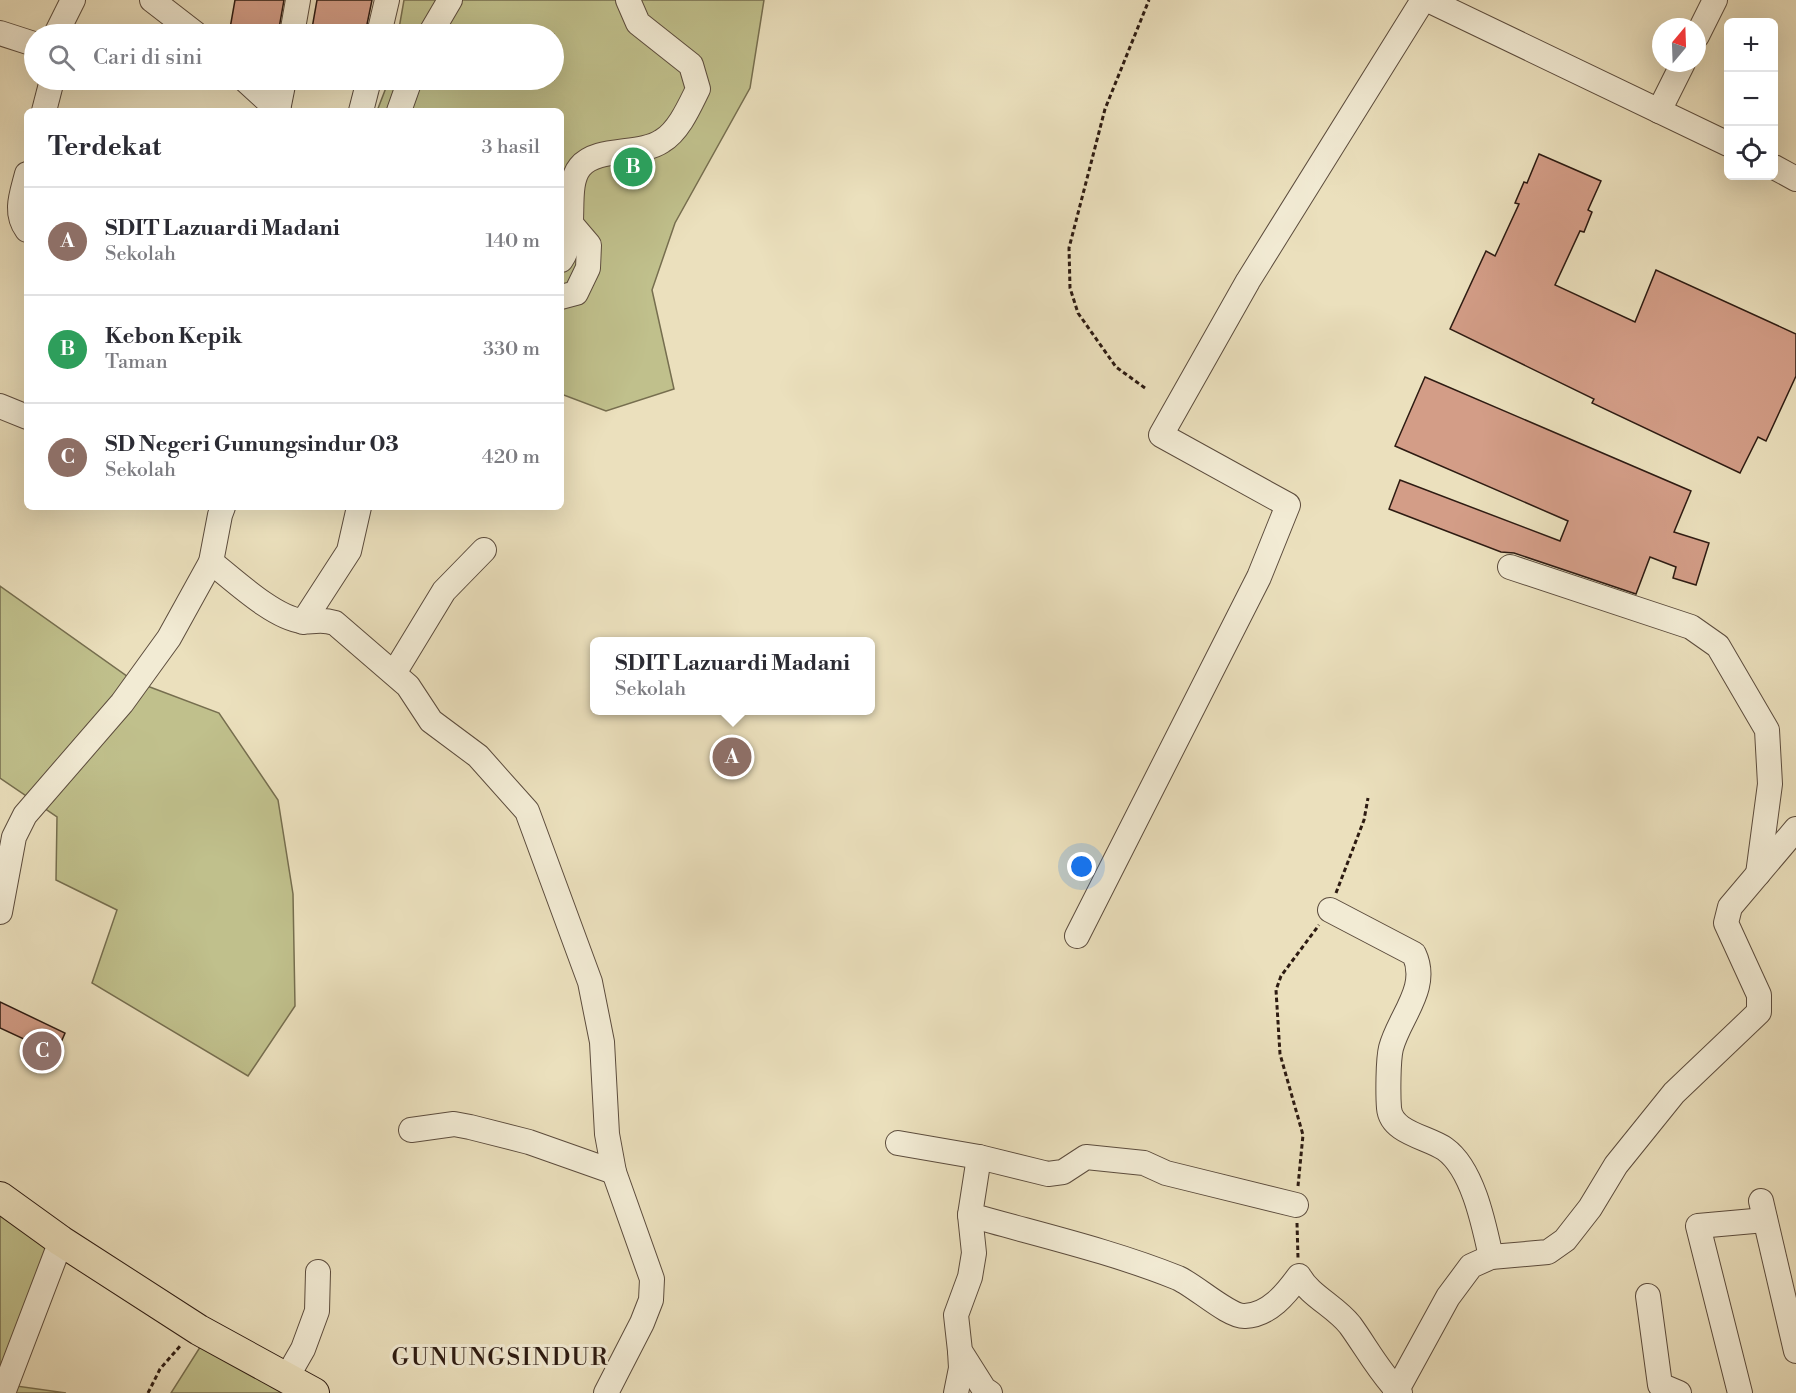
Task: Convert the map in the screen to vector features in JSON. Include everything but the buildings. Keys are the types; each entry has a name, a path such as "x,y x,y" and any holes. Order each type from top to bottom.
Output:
{"main road":[{"path":"0,1197 61,1241 199,1330 314,1393"}],"street":[{"path":"61,24 73,0"},
{"path":"152,0 183,24"},
{"path":"294,24 298,0"},
{"path":"381,24 387,0"},
{"path":"436,24 450,0"},
{"path":"564,250 572,225 573,180 581,166 598,155 639,150 663,141 684,118 698,89 691,65 638,23 628,0"},
{"path":"1077,936 1259,577 1288,505 1161,435 1248,281 1426,0 1470,9 1659,111 1724,142"},
{"path":"1706,18 1715,0"},
{"path":"0,33 24,41"},
{"path":"1659,111 1678,72"},
{"path":"45,108 49,90"},
{"path":"256,90 275,108"},
{"path":"279,108 282,90"},
{"path":"362,108 366,90"},
{"path":"400,108 406,90"},
{"path":"1778,170 1796,179"},
{"path":"24,184 19,202 19,215 24,224"},
{"path":"564,296 576,293 588,268 589,245 572,225"},
{"path":"0,406 24,416"},
{"path":"0,912 14,837 25,815 129,694 169,638 211,562 214,510"},
{"path":"303,621 349,551 358,510"},
{"path":"392,671 399,665 444,591 484,550"},
{"path":"211,562 276,612 303,621 323,619 335,622 408,686 430,721 478,756 527,811 590,982 602,1042 607,1134 614,1172 652,1279 651,1300 642,1323 606,1393"},
{"path":"1510,567 1691,627 1718,646 1767,730 1770,784 1757,876"},
{"path":"970,1215 1143,1264 1188,1283 1236,1315 1247,1316 1266,1310 1288,1292 1299,1276 1304,1285 1335,1308 1350,1325 1382,1374 1397,1392 1448,1297 1471,1266 1491,1257 1548,1252 1565,1240 1590,1208 1616,1165 1674,1093 1759,1012 1759,995 1726,923 1730,907 1796,829"},
{"path":"1330,910 1414,954 1419,964 1418,987 1391,1049 1389,1110 1395,1124 1444,1149 1457,1160 1479,1205 1491,1257"},
{"path":"411,1130 454,1124 470,1127 529,1142 614,1172"},
{"path":"898,1143 979,1157 1048,1174 1063,1172 1086,1157 1144,1163 1166,1173 1296,1205"},
{"path":"956,1393 961,1368 957,1315 970,1277 974,1253 970,1215 979,1157"},
{"path":"1740,1393 1698,1226 1763,1210 1796,1352"},
{"path":"3,1393 61,1241"},
{"path":"287,1377 303,1350 317,1311 318,1272"},
{"path":"1648,1296 1660,1385 1679,1393"},
{"path":"960,1351 984,1389 990,1393"}],"path":[{"path":"1145,388 1116,367 1078,313 1070,288 1069,248 1105,109 1149,0"},
{"path":"1299,1276 1296,1205 1303,1135 1280,1054 1276,990 1281,976 1330,910 1364,819 1368,798"},
{"path":"148,1393 160,1369 182,1343 199,1330"}],"green space":[{"path":"404,0 764,0 750,88 675,223 652,290 674,389 606,411 564,395 564,108 378,108 385,90 564,90 564,24 400,24"},
{"path":"0,586 134,681 219,713 278,800 293,894 295,1006 248,1076 92,983 117,910 56,880 57,817 0,778"},
{"path":"0,1194 71,1243 16,1386 66,1393 0,1393"},
{"path":"209,1333 310,1393 171,1393"}],"place":[{"name":"Kebon Kepik","path":"633,167"},
{"name":"SDIT Lazuardi Madani","path":"732,757"},
{"name":"SD Negeri Gunungsindur 03","path":"42,1051"}],"district":[{"name":"GUNUNGSINDUR","path":"500,1358"}]}
